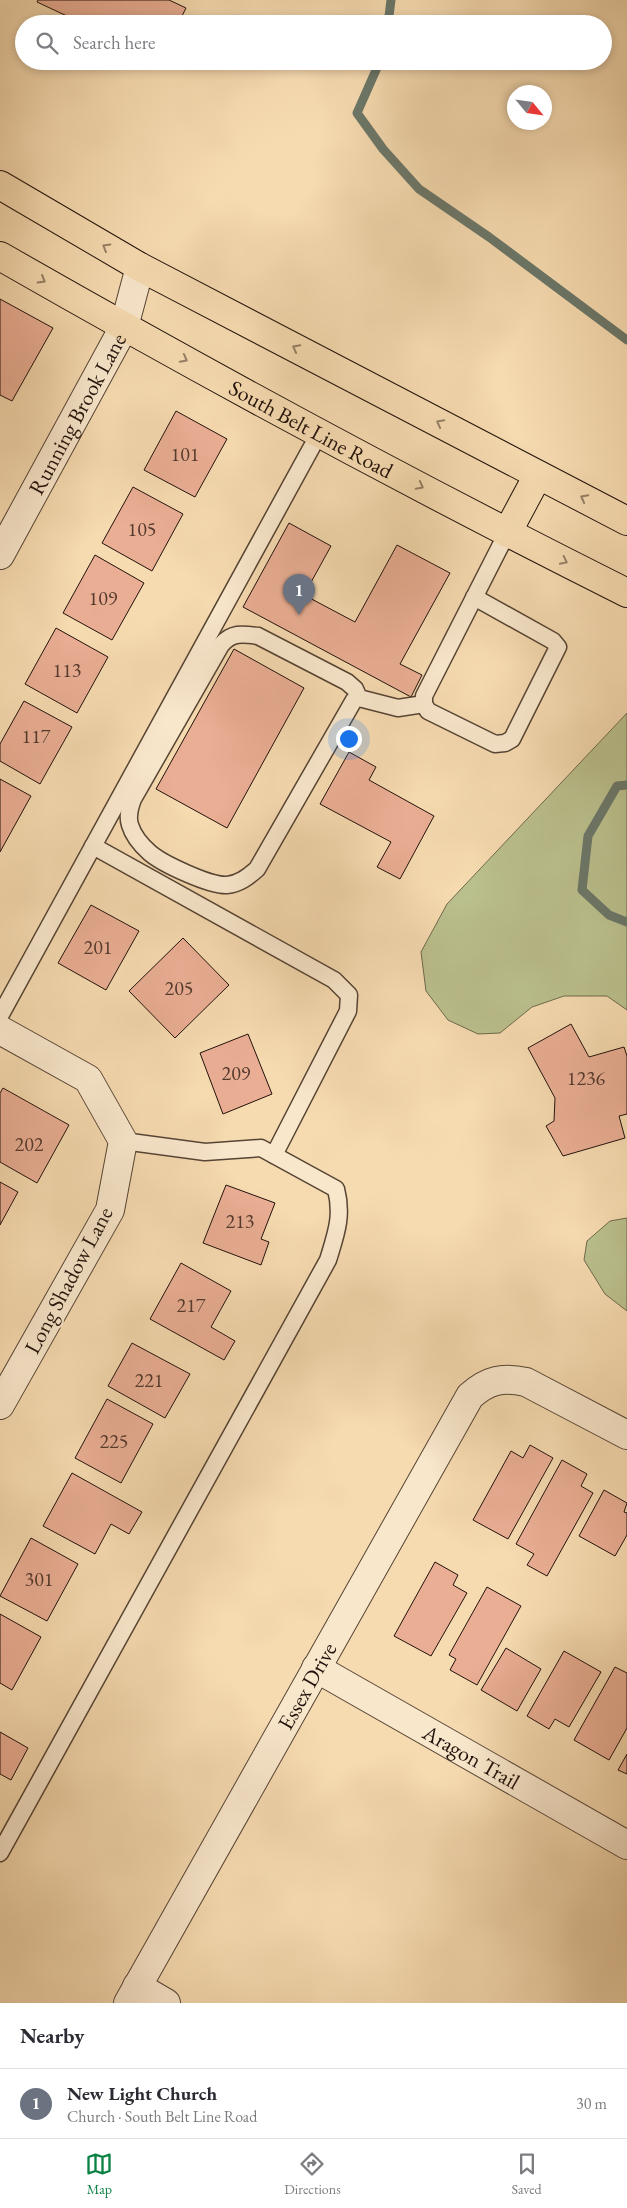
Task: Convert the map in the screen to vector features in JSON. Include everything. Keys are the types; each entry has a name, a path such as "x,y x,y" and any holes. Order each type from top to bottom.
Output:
{"main road":[{"path":"0,185 140,267 627,521"},
{"name":"South Belt Line Road","path":"0,256 124,327 506,533 627,593"},
{"path":"506,533 538,474"}],"street":[{"name":"Running Brook Lane","path":"0,555 124,327 140,267"},
{"path":"0,1030 88,1079 123,1141"},
{"name":"Long Shadow Lane","path":"0,1405 110,1210 123,1141"},
{"name":"Essex Drive","path":"132,1995 470,1396 482,1386 495,1381 511,1379 526,1382 627,1435"},
{"name":"Aragon Trail","path":"316,1668 627,1844"},
{"path":"132,1995 166,2003"}],"lane":[{"path":"0,1016 320,432"},
{"path":"474,597 553,641 558,647 512,738 505,743 495,744 428,711 424,704 424,696 506,533"},
{"path":"359,698 355,689 347,682 267,640 258,636 242,634 228,636 221,645 133,799 129,812 129,825 138,840 150,854 202,881 228,885 246,879 257,869 354,700 359,698 398,708 424,704"},
{"path":"93,846 334,980 349,995 348,1011 274,1155"},
{"path":"0,1853 328,1260 341,1206 336,1189 261,1148 204,1152 123,1141"}],"green space":[{"path":"627,713 627,1010 607,996 564,996 532,1007 500,1033 478,1034 448,1020 426,991 421,952 447,904"},
{"path":"627,1218 627,1311 605,1294 584,1260 587,1241 610,1221"}],"building":[{"path":"38,0 169,0 186,8 182,15 65,15 37,2"},
{"path":"0,299 53,328 12,401 0,395"},
{"path":"176,411 227,439 195,497 144,470"},
{"path":"133,487 183,514 152,571 102,543"},
{"path":"289,523 331,546 304,595 355,622 397,545 450,573 400,664 422,675 411,697 243,607"},
{"path":"95,555 144,583 112,640 63,613"},
{"path":"56,628 108,657 77,713 25,684"},
{"path":"234,649 304,688 227,828 156,789"},
{"path":"24,701 72,727 40,784 0,761 0,744"},
{"path":"349,752 376,767 369,780 434,816 400,879 377,867 391,842 320,804"},
{"path":"0,779 31,796 0,852"},
{"path":"91,905 139,931 106,990 58,963"},
{"path":"183,938 229,985 175,1038 129,991"},
{"path":"571,1024 589,1057 624,1047 627,1056 627,1114 619,1116 625,1138 563,1156 546,1126 554,1121 555,1098 528,1048"},
{"path":"248,1034 272,1094 223,1114 200,1053"},
{"path":"3,1088 69,1125 37,1183 0,1162 0,1093"},
{"path":"0,1182 18,1192 0,1225"},
{"path":"226,1185 275,1203 261,1239 269,1242 261,1265 203,1243"},
{"path":"181,1263 231,1291 211,1327 235,1341 224,1360 150,1319"},
{"path":"132,1343 190,1374 165,1418 108,1386"},
{"path":"107,1399 153,1424 121,1483 75,1458"},
{"path":"530,1445 553,1458 508,1539 473,1520 511,1451 523,1458"},
{"path":"562,1460 587,1474 581,1486 593,1493 547,1576 527,1565 534,1554 516,1544"},
{"path":"72,1473 142,1512 129,1534 111,1524 95,1554 43,1526"},
{"path":"604,1490 627,1503 624,1512 627,1513 627,1535 615,1556 579,1536"},
{"path":"31,1538 78,1564 47,1621 0,1596"},
{"path":"435,1562 458,1575 453,1585 467,1593 431,1656 394,1636"},
{"path":"487,1587 521,1606 477,1685 450,1670 456,1659 449,1655"},
{"path":"0,1614 41,1637 12,1690 0,1683"},
{"path":"506,1648 541,1669 517,1711 481,1690"},
{"path":"564,1651 601,1672 569,1727 555,1719 549,1729 527,1716"},
{"path":"615,1667 627,1673 627,1728 609,1760 574,1740"},
{"path":"0,1732 28,1748 11,1780 0,1774"},
{"path":"627,1754 627,1774 618,1770"}],"waterway":[{"path":"389,15 391,0"},
{"path":"376,70 357,113 383,149 419,189 489,237 627,340"},
{"path":"627,785 617,786 588,836 582,890 609,915 627,922"}],"place":[{"name":"New Light Church","path":"299,615"}]}
